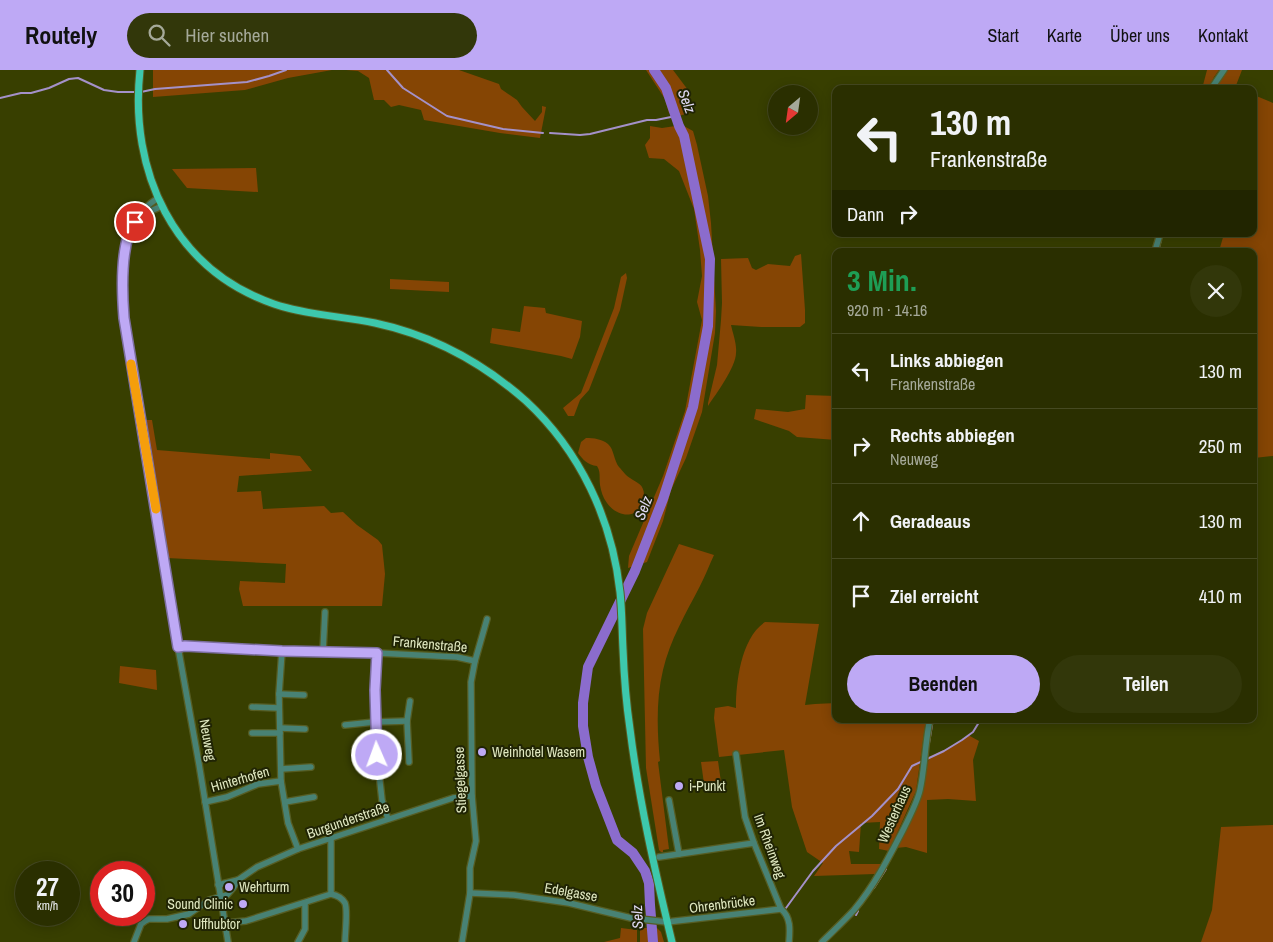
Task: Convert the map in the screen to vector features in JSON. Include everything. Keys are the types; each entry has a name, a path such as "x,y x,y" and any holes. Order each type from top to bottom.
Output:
{"main road":[{"path":"140,70 138,100 142,150 158,198 173,226 193,250 221,276 242,290 286,308 390,327 421,336 464,357 501,381 538,413 560,439 585,476 610,534 616,562 620,592 627,706 638,785 672,942"}],"street":[{"path":"1214,85 1224,70"},
{"path":"132,226 140,213 158,198"},
{"path":"132,226 139,218 162,206"},
{"name":"Neuweg","path":"132,226 125,250 123,306 128,345 228,942"},
{"path":"323,652 324,612"},
{"name":"Stiegelgasse","path":"462,942 470,893 470,868 476,841 472,796 472,682 474,660 487,619"},
{"name":"Frankenstraße","path":"178,647 377,653 457,657 474,660"},
{"path":"282,651 279,694 281,781 288,823 298,849"},
{"path":"377,653 375,722 378,769 382,800 388,819"},
{"path":"279,694 304,694"},
{"path":"409,762 407,722 410,701"},
{"path":"252,707 279,708"},
{"path":"345,726 375,722 407,722"},
{"name":"Westerhaus","path":"822,942 855,909 865,895 883,868 905,825 919,793 929,723"},
{"path":"252,733 305,728"},
{"name":"Im Rheinweg","path":"736,754 745,817 781,909 787,917 790,926 790,942"},
{"path":"281,770 310,767"},
{"name":"Hinterhofen","path":"205,802 227,797 258,784 281,781"},
{"name":"Burgunderstraße","path":"218,885 238,880 257,867 298,849 453,798 472,796"},
{"path":"285,802 314,797"},
{"path":"669,800 679,854"},
{"path":"331,838 331,894"},
{"path":"659,857 754,843"},
{"name":"Burgunderstraße","path":"134,942 141,924 145,921 189,914 209,900 230,892 238,880"},
{"name":"Edelgasse","path":"470,893 514,895 569,903 642,920 667,922"},
{"path":"224,923 246,921 331,894 341,898 346,906 345,942"},
{"path":"298,942 305,929 305,902"},
{"name":"Ohrenbrücke","path":"667,922 781,909"}],"shaded area":[{"path":"153,70 332,70 288,78 245,90 153,97"},
{"path":"346,70 459,70 499,84 501,89 517,100 535,121 542,112 542,106 546,107 540,138 424,120 421,110 399,105 391,107 384,100 374,100 369,78 358,71"},
{"path":"646,70 673,70 688,90 694,112 678,116 669,113 665,99"},
{"path":"1207,70 1219,70 1210,85 1203,85"},
{"path":"1227,70 1242,70 1236,85 1215,85"},
{"path":"1257,96 1273,103 1273,456 1257,458 1257,248 1220,248 1223,237 1257,237"},
{"path":"682,125 693,131 708,196 716,311 715,333 702,412 686,458 671,490 663,521 647,562 628,568 629,556 663,476 685,411 702,320 697,302 702,276 694,209 679,171 664,159 649,158 645,145 650,138 650,126 662,128"},
{"path":"256,168 258,192 187,188 172,169"},
{"path":"801,254 805,323 800,327 731,325 736,346 735,359 725,380 708,406 717,365 721,320 721,259 748,258 752,268 756,270 768,264 790,266 795,256"},
{"path":"626,273 627,278 620,310 589,390 580,400 574,416 568,416 563,408 581,393 614,308 621,277"},
{"path":"390,279 449,282 449,292 390,289"},
{"path":"524,306 545,308 546,313 582,321 580,337 572,359 490,343 492,328 520,332"},
{"path":"806,395 832,396 832,440 797,437 789,431 754,419 756,409 788,412 805,409"},
{"path":"145,420 152,420 157,450 270,459 270,453 300,456 312,471 239,476 237,492 261,491 263,509 324,506 331,513 343,512 382,545 385,574 382,606 243,606 239,589 240,581 285,583 286,564 167,558"},
{"path":"586,438 598,439 608,444 619,467 627,476 641,486 644,491 643,502 636,512 626,514 615,511 603,497 597,466 586,462 578,453 581,442"},
{"path":"679,544 714,555 674,637 666,659 659,692 658,738 660,761 658,762 669,849 661,852 659,850 646,768 643,629 647,613"},
{"path":"765,622 819,624 805,705 832,703 832,723 925,723 916,791 889,851 879,849 880,822 861,823 859,852 849,851 851,864 881,864 875,874 814,876 823,863 807,852 792,807 784,750 719,757 714,718 715,708 728,706 736,708 741,661 750,639"},
{"path":"120,666 156,670 157,690 119,683"},
{"path":"968,735 979,741 973,760 976,801 927,800 927,853 906,847 896,848 921,796 929,757 955,745"},
{"path":"718,761 722,789 705,791 701,762"},
{"path":"1273,825 1273,942 1201,942 1212,910 1221,827"},
{"path":"621,928 637,930 637,942 604,942 620,938"},
{"path":"640,928 657,928 661,932 664,942 640,942"}],"waterway":[{"path":"141,92 155,89 247,82 286,70"},
{"path":"387,70 403,88 447,116 503,129 543,133"},
{"name":"Selz","path":"653,942 649,883 645,871 633,853 617,840 596,786 588,757 583,726 583,703 588,667 635,571 663,499 693,407 708,326 710,259 684,136 666,88 654,70"},
{"path":"0,98 21,93 31,93 49,88 69,79 78,78 104,90 136,92"},
{"path":"550,133 590,134 647,120 676,116"},
{"path":"1159,248 1161,240"},
{"path":"929,743 932,723"},
{"path":"786,908 813,871 836,846 872,816 898,789 912,766 962,740 973,732 979,723"},
{"path":"874,888 886,869"},
{"path":"856,915 858,911"}],"slow traffic":[{"path":"131,364 156,509"}],"place":[{"name":"Weinhotel Wasem","path":"482,752"},
{"name":"i-Punkt","path":"679,786"},
{"name":"Wehrturm","path":"229,887"},
{"name":"Sound Clinic","path":"243,904"},
{"name":"Uffhubtor","path":"183,924"}],"route":[{"path":"135,222 129,234 125,250 124,318 178,647 377,653 375,722 377,755"}]}
